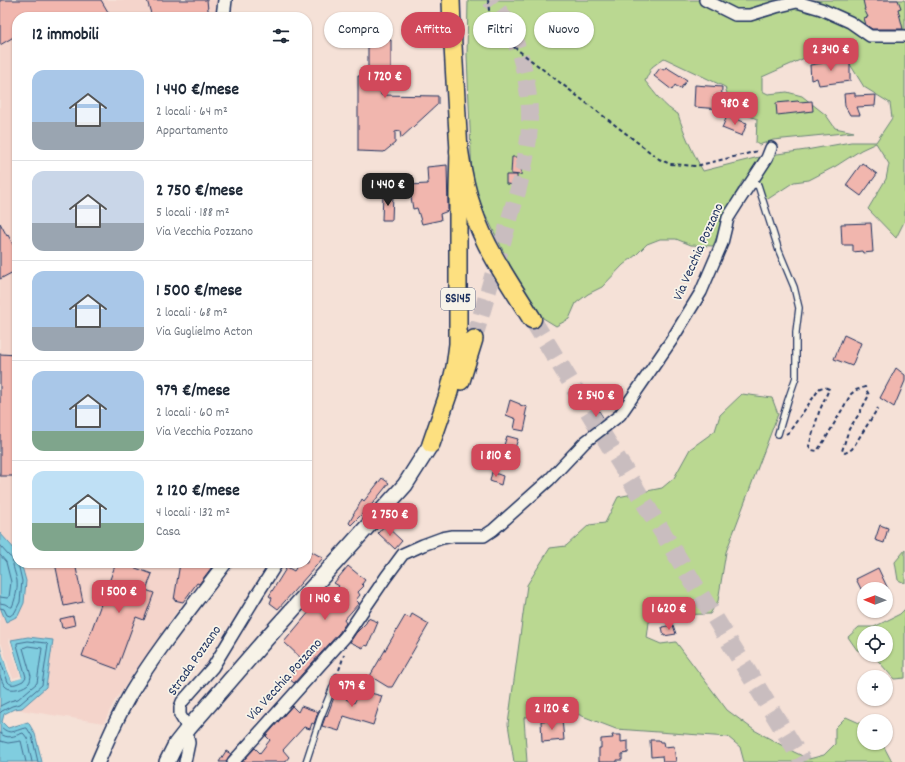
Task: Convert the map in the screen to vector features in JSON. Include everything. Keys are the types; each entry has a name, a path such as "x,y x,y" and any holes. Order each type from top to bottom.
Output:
{"highway":[{"path":"459,151 468,195 481,232 491,252 532,319"}],"main road":[{"name":"SS145","path":"430,444 449,392 455,367 458,344 459,151 451,0"},
{"name":"SS145","path":"166,762 176,744 187,730 266,639 405,485 452,406 463,377 474,339"}],"street":[{"path":"224,12 225,0"},
{"path":"705,0 735,15 750,15 797,2 821,9 850,22 870,36 905,36"},
{"name":"Via Vecchia Pozzano","path":"233,762 345,637 403,554 423,544 442,538 453,536 484,536 493,530 549,480 585,442 620,415 671,341 701,292 722,243 728,218 767,158 771,148"},
{"path":"98,762 118,717 131,694 157,654 221,568"},
{"name":"Strada Pozzano","path":"185,762 189,743 187,730 180,715 180,707 182,702 213,667 274,568"}],"lane":[{"path":"749,185 758,185 779,251 794,287 799,308 796,332 796,377 778,434"},
{"path":"306,762 320,719 337,677"}],"path":[{"path":"488,0 490,20 510,44 659,159 670,164 696,166 771,148"},
{"path":"778,434 785,436 789,432 820,388 824,387 829,389 819,412 809,446 812,450 817,451 851,394 856,390 865,387 869,395 845,439 842,451 845,453 852,449 878,408"}],"shaded area":[{"path":"0,0 219,0 218,12 12,12 12,546 0,533"},
{"path":"22,568 213,568 183,602 114,702 104,723 14,709 0,652 0,607 6,622 26,581"}],"green space":[{"path":"468,0 905,0 905,220 896,238 868,209 886,179 889,164 876,143 809,180 794,182 768,199 757,188 743,180 730,204 713,246 691,245 676,239 660,239 647,244 623,265 602,287 588,294 576,303 569,319 556,326 543,318 511,267 481,205 472,177 467,55","holes":["834,51 848,61 864,87 890,103 892,118 876,142 851,142 763,156 703,171 689,143 678,114 664,104 645,81 652,67 664,58 725,87 732,109 757,119 756,143 759,145 773,140 854,132 835,128 826,115 802,96 787,92 768,94 762,91 762,77 818,52"]},
{"path":"742,394 772,398 778,414 726,552 718,601 710,614 663,615 649,622 647,638 661,644 676,642 727,710 754,730 794,752 809,759 824,755 835,744 835,728 846,717 857,722 857,750 886,750 892,762 744,762 740,747 728,737 616,729 572,712 539,712 524,718 527,762 514,762 508,724 527,585 550,548 566,546 589,525 605,523 618,497 662,488 674,478 690,449 715,431 720,415"},
{"path":"905,550 905,583 898,580 895,562"},
{"path":"905,609 905,678 894,679 893,670 886,670 879,662 893,662 893,626 876,626 900,614"},
{"path":"857,629 857,650 848,637"}],"water":[{"path":"0,533 12,546 12,568 22,568 26,581 24,603 18,616 6,622 0,607"},
{"path":"28,637 53,640 46,687 22,708 14,709 4,714 2,722 8,728 28,722 35,734 42,762 0,762 0,645 12,681 22,677 11,640"}],"pier":[{"path":"10,638 22,678 12,681 0,645 0,643 13,678 20,676 9,641"}],"building":[{"path":"0,0 101,0 108,12 12,12 12,38 0,45"},
{"path":"147,0 207,0 209,12 151,12"},
{"path":"863,0 898,0 901,8 898,9 903,29 872,29 866,25 864,18 868,17 864,9"},
{"path":"368,48 391,48 391,70 381,70 381,95 438,96 438,104 401,138 400,131 395,132 395,143 384,152 358,151 358,76 368,76"},
{"path":"823,60 850,61 850,81 819,85 817,78 811,80 810,65 822,63"},
{"path":"666,67 687,80 680,89 675,85 672,90 654,76 660,68 664,70"},
{"path":"695,85 722,87 721,109 694,107"},
{"path":"855,93 855,96 876,95 875,106 857,107 860,115 850,115 845,106 844,94"},
{"path":"812,101 813,111 777,115 776,103"},
{"path":"727,116 747,123 742,136 722,128"},
{"path":"512,157 522,157 521,175 511,174"},
{"path":"862,163 877,174 861,196 846,185"},
{"path":"447,165 448,211 440,214 441,220 422,224 417,208 413,209 409,185 428,184 427,167"},
{"path":"506,175 517,175 517,185 506,184"},
{"path":"383,194 393,194 392,220 382,220"},
{"path":"0,223 12,243 12,273 0,279"},
{"path":"871,223 873,252 853,252 853,245 842,245 841,224"},
{"path":"844,335 861,343 852,366 834,359"},
{"path":"0,354 12,355 12,476 0,476"},
{"path":"896,368 905,375 905,381 894,407 880,398"},
{"path":"510,400 527,407 525,416 527,417 524,431 514,429 516,419 506,415"},
{"path":"599,411 604,419 594,426 589,417"},
{"path":"507,436 518,439 513,454 502,451"},
{"path":"492,472 503,476 501,485 490,481"},
{"path":"382,478 389,483 373,503 351,525 349,523 362,499 364,501"},
{"path":"385,525 402,541 395,549 378,533"},
{"path":"880,525 888,528 884,543 875,540"},
{"path":"312,552 323,558 278,609 270,603 272,598 269,596 286,568 294,571 296,568 312,568"},
{"path":"348,566 365,580 362,584 364,586 358,592 360,595 356,600 359,603 344,620 346,623 339,633 294,683 288,678 303,660 284,642 320,599 325,602 339,586 334,583"},
{"path":"56,568 76,568 83,602 64,606"},
{"path":"114,568 136,568 152,574 146,590 154,593 144,620 136,617 117,669 82,656"},
{"path":"179,568 211,568 199,584 197,583 183,602 174,600"},
{"path":"878,568 885,582 858,582 856,579"},
{"path":"412,614 429,624 392,687 388,687 370,676 405,616 410,618"},
{"path":"73,616 75,625 62,628 60,619"},
{"path":"368,618 378,622 368,646 365,645 363,648 350,642 356,633 366,623"},
{"path":"673,625 676,634 664,636 662,627"},
{"path":"339,684 351,688 346,699 354,703 360,692 363,691 382,696 373,725 344,716 339,731 322,726"},
{"path":"292,706 298,712 301,706 318,712 314,724 312,723 310,729 304,727 283,750 289,757 285,762 242,762 255,748 260,753 270,740 266,736"},
{"path":"562,719 564,740 542,742 541,721"},
{"path":"612,735 621,735 621,742 628,741 628,753 622,754 622,760 617,760 617,762 599,762 599,748 601,748 601,739 613,738"},
{"path":"650,740 659,740 660,742 663,742 664,747 674,746 676,762 663,762 662,756 651,757"},
{"path":"226,751 231,754 226,762 219,762"}],"tunnel":[{"path":"474,339 518,190 528,142 530,114 525,72 517,46 508,23 490,0"},
{"path":"532,319 803,762"}]}
